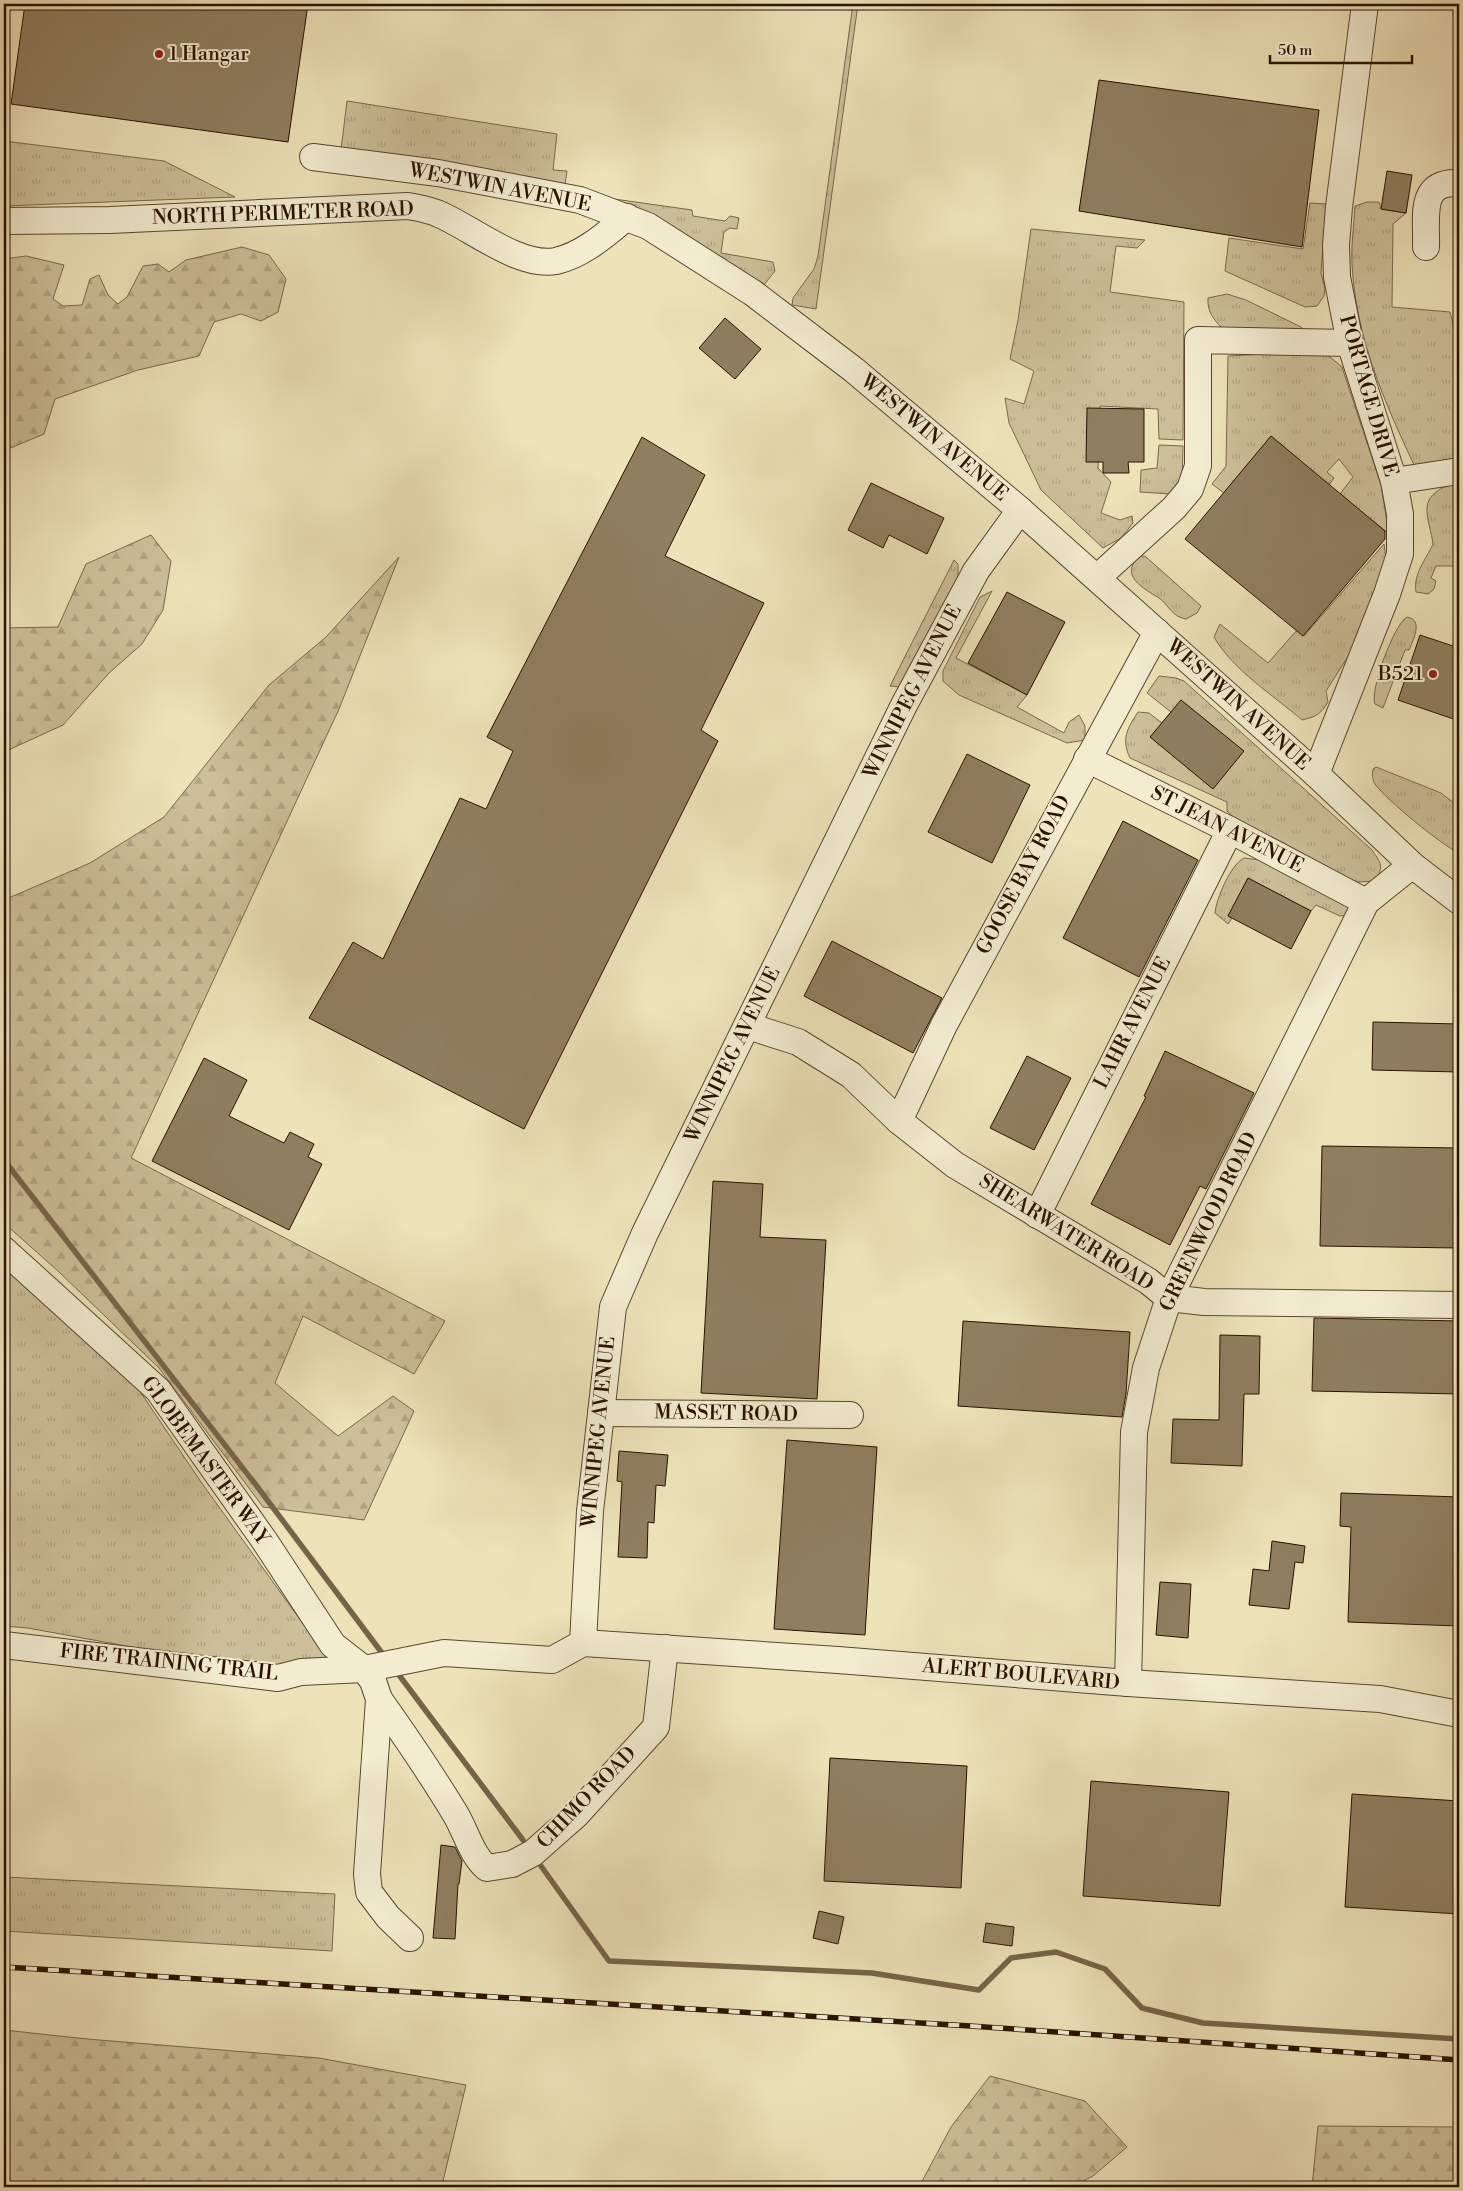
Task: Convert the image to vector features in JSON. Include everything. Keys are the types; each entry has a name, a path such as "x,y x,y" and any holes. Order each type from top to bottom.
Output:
{"street":[{"name":"PORTAGE DRIVE","path":"1316,774 1387,594 1400,554 1400,514 1394,481 1350,343 1337,277 1336,245 1365,4"},
{"name":"WESTWIN AVENUE","path":"313,157 438,173 580,200 648,226 753,293 854,370 1020,510 1316,774 1412,865 1459,901"},
{"path":"1426,246 1428,199 1432,190 1440,184 1459,183"},
{"name":"NORTH PERIMETER ROAD","path":"4,221 110,220 408,206 441,215 504,250 531,259 555,261 578,254 627,217"},
{"path":"1097,578 1174,508 1190,489 1198,466 1198,340 1350,343"},
{"path":"1394,481 1459,471"},
{"name":"WINNIPEG AVENUE","path":"583,1643 590,1511 606,1352 613,1307 645,1233 904,705 976,571 1020,510"},
{"name":"GOOSE BAY ROAD","path":"899,1122 944,1025 1157,632"},
{"name":"ST JEAN AVENUE","path":"1087,759 1230,830 1366,902"},
{"name":"LAHR AVENUE","path":"1037,1215 1230,830"},
{"name":"GREENWOOD ROAD","path":"1128,1683 1134,1432 1146,1368 1169,1298 1366,902 1412,865"},
{"name":"SHEARWATER ROAD","path":"748,1026 798,1042 828,1061 851,1076 899,1122 955,1165 1148,1280 1169,1298 1204,1302 1459,1305"},
{"name":"GLOBEMASTER WAY","path":"4,1250 137,1368 158,1390 264,1540 333,1645 364,1669"},
{"name":"MASSET ROAD","path":"601,1413 850,1415"},
{"name":"FIRE TRAINING TRAIL","path":"4,1645 278,1678 301,1672 364,1669 444,1654 552,1660 583,1643"},
{"name":"ALERT BOULEVARD","path":"583,1643 1128,1683 1380,1699 1459,1714"},
{"name":"CHIMO ROAD","path":"379,1700 422,1760 466,1832 480,1862 487,1868 496,1868 512,1864 533,1853 576,1815 656,1727 665,1648"},
{"path":"364,1669 373,1680 379,1700 367,1874 369,1892 388,1917 410,1938"}],"green space":[{"path":"853,4 858,4 816,309 792,305 793,298 814,269 818,256"},
{"path":"347,101 557,134 553,170 567,171 565,185 482,168 341,150"},
{"path":"4,141 164,161 235,197 4,206"},
{"path":"600,197 692,210 693,216 725,221 730,216 739,218 737,229 730,228 724,232 721,253 773,262 775,271 763,286"},
{"path":"1367,202 1379,202 1381,209 1406,213 1393,224 1392,307 1450,312 1455,332 1459,334 1459,463 1415,467 1373,368 1359,318 1352,264 1355,206"},
{"path":"1310,203 1326,204 1321,273 1325,288 1324,296 1317,306 1305,307 1225,271 1229,238 1303,249"},
{"path":"1031,229 1145,240 1137,248 1116,246 1110,292 1184,302 1183,440 1159,439 1158,409 1100,406 1098,468 1111,482 1101,513 1120,520 1132,516 1133,523 1121,538 1103,548 1041,490 1009,423 1005,398 1024,404 1034,371 1010,359 1018,320"},
{"path":"242,247 269,255 286,279 278,312 261,321 241,314 214,322 199,356 138,370 55,399 44,434 8,449 4,448 4,259 26,256 64,265 53,299 63,306 82,305 90,279 99,275 108,295 118,304 127,297 143,266 158,264 169,272 186,260"},
{"path":"1227,294 1246,300 1301,327 1307,333 1222,328 1211,314 1208,307 1208,298"},
{"path":"1323,351 1342,367 1381,485 1389,534 1340,494 1353,477 1339,459 1327,472 1334,478 1329,485 1271,436 1224,493 1212,484 1226,466 1228,356"},
{"path":"1159,445 1183,446 1182,486 1171,494 1140,492 1141,470 1157,468"},
{"path":"1459,483 1459,566 1436,566 1431,578 1436,581 1434,589 1428,594 1416,592 1418,573 1433,544 1427,516 1428,502 1438,490"},
{"path":"151,535 171,561 163,610 142,644 109,673 63,725 4,752 4,628 58,627 86,564"},
{"path":"1384,544 1387,566 1365,630 1326,691 1328,702 1318,714 1302,720 1254,682 1222,649 1214,637 1220,624 1268,663 1297,630 1304,636"},
{"path":"1140,556 1145,556 1201,606 1197,613 1186,619 1177,616 1159,598 1135,580 1131,569"},
{"path":"399,557 339,709 131,1158 445,1321 414,1374 303,1316 275,1383 338,1436 393,1396 414,1411 364,1520 263,1507 159,1368 58,1271 4,1223 4,900 90,863 164,817 269,685 326,637"},
{"path":"954,560 958,564 958,583 901,687 890,686"},
{"path":"992,591 956,658 1027,695 1017,707 1064,733 1069,722 1079,715 1085,726 1085,740 1067,743 959,695 943,681 943,671 980,597"},
{"path":"1407,617 1415,622 1415,636 1409,650 1405,650 1383,708 1375,704 1374,697 1379,673 1396,632"},
{"path":"1159,676 1184,681 1371,849 1381,869 1374,881 1358,882 1341,877 1238,821 1227,811 1227,802 1130,758 1126,745 1126,734 1138,712 1149,713 1162,723 1171,712 1147,693"},
{"path":"1376,767 1441,793 1459,807 1459,853 1428,832 1381,791 1375,784 1372,775 1373,769"},
{"path":"1244,858 1261,860 1350,907 1346,915 1340,916 1316,905 1311,911 1248,878 1228,916 1232,918 1228,924 1215,913 1216,907 1229,874"},
{"path":"4,1268 137,1387 201,1482 327,1657 318,1666 284,1668 175,1655 28,1628 4,1626"},
{"path":"4,1877 335,1894 332,1951 4,1931"},
{"path":"4,2030 87,2039 319,2058 466,2085 443,2181 483,2187 4,2187"},
{"path":"990,2076 1085,2101 1127,2147 1093,2176 1071,2187 919,2187 951,2127"},
{"path":"1318,2126 1459,2127 1459,2187 1312,2187"}],"building":[{"name":"1 Hangar","path":"25,4 308,4 288,142 11,104"},
{"path":"1099,80 1319,110 1302,247 1079,211"},
{"path":"1387,171 1412,175 1406,213 1381,209"},
{"path":"725,318 761,349 735,379 699,348"},
{"path":"1087,408 1144,409 1144,462 1128,462 1129,473 1103,473 1103,462 1086,462"},
{"path":"1271,436 1385,531 1385,539 1303,636 1185,539"},
{"path":"642,437 705,475 665,556 764,603 701,730 718,741 524,1129 309,1018 353,942 383,959 460,798 486,809 513,751 487,737"},
{"path":"871,483 944,518 927,554 889,535 883,548 848,530"},
{"path":"1007,592 1065,622 1027,695 968,663"},
{"name":"B521","path":"1420,635 1459,648 1459,721 1398,700"},
{"path":"1181,700 1244,751 1213,789 1150,737"},
{"path":"967,754 1030,785 992,863 928,832"},
{"path":"1123,821 1198,860 1139,977 1063,938"},
{"path":"1248,878 1311,911 1291,949 1228,916"},
{"path":"832,941 942,998 913,1053 804,996"},
{"path":"1373,1022 1459,1024 1459,1072 1372,1070"},
{"path":"1165,1051 1254,1093 1206,1189 1200,1186 1170,1245 1091,1204 1146,1097 1144,1096"},
{"path":"1027,1056 1071,1078 1034,1150 990,1128"},
{"path":"204,1058 247,1080 229,1116 284,1143 290,1132 314,1144 308,1157 322,1164 289,1230 152,1161"},
{"path":"1322,1146 1459,1148 1459,1248 1320,1246"},
{"path":"713,1181 763,1184 760,1237 826,1240 817,1399 701,1393"},
{"path":"1314,1318 1459,1321 1459,1394 1312,1391"},
{"path":"963,1321 1130,1332 1126,1394 1122,1417 958,1406"},
{"path":"1220,1335 1260,1336 1259,1394 1244,1394 1242,1466 1171,1463 1173,1419 1219,1420"},
{"path":"787,1440 877,1447 865,1635 774,1629"},
{"path":"619,1451 668,1455 665,1486 656,1485 654,1523 648,1522 647,1558 618,1557 622,1482 617,1481"},
{"path":"1341,1493 1459,1497 1459,1626 1348,1622 1351,1527 1340,1526"},
{"path":"1272,1541 1305,1546 1303,1563 1295,1562 1289,1609 1249,1605 1253,1569 1269,1571"},
{"path":"1160,1582 1191,1584 1188,1638 1156,1635"},
{"path":"830,1758 967,1766 961,1888 824,1881"},
{"path":"1091,1781 1229,1792 1220,1906 1083,1896"},
{"path":"1352,1794 1459,1801 1459,1914 1345,1907"},
{"path":"441,1845 455,1847 462,1861 458,1884 455,1939 433,1938"},
{"path":"819,1911 844,1917 838,1944 813,1938"},
{"path":"986,1923 1014,1927 1012,1946 983,1942"}],"waterway":[{"path":"4,1160 259,1489 382,1653"},
{"path":"399,1675 523,1840"},
{"path":"541,1866 609,1961 872,1973 979,1990 1011,1958 1056,1952 1105,1969 1142,2008 1203,2023 1459,2039"}],"railway":[{"path":"4,1967 970,2026 1459,2060"}],"place":[{"name":"1 Hangar","path":"159,54"},
{"name":"B521","path":"1433,674"}]}
